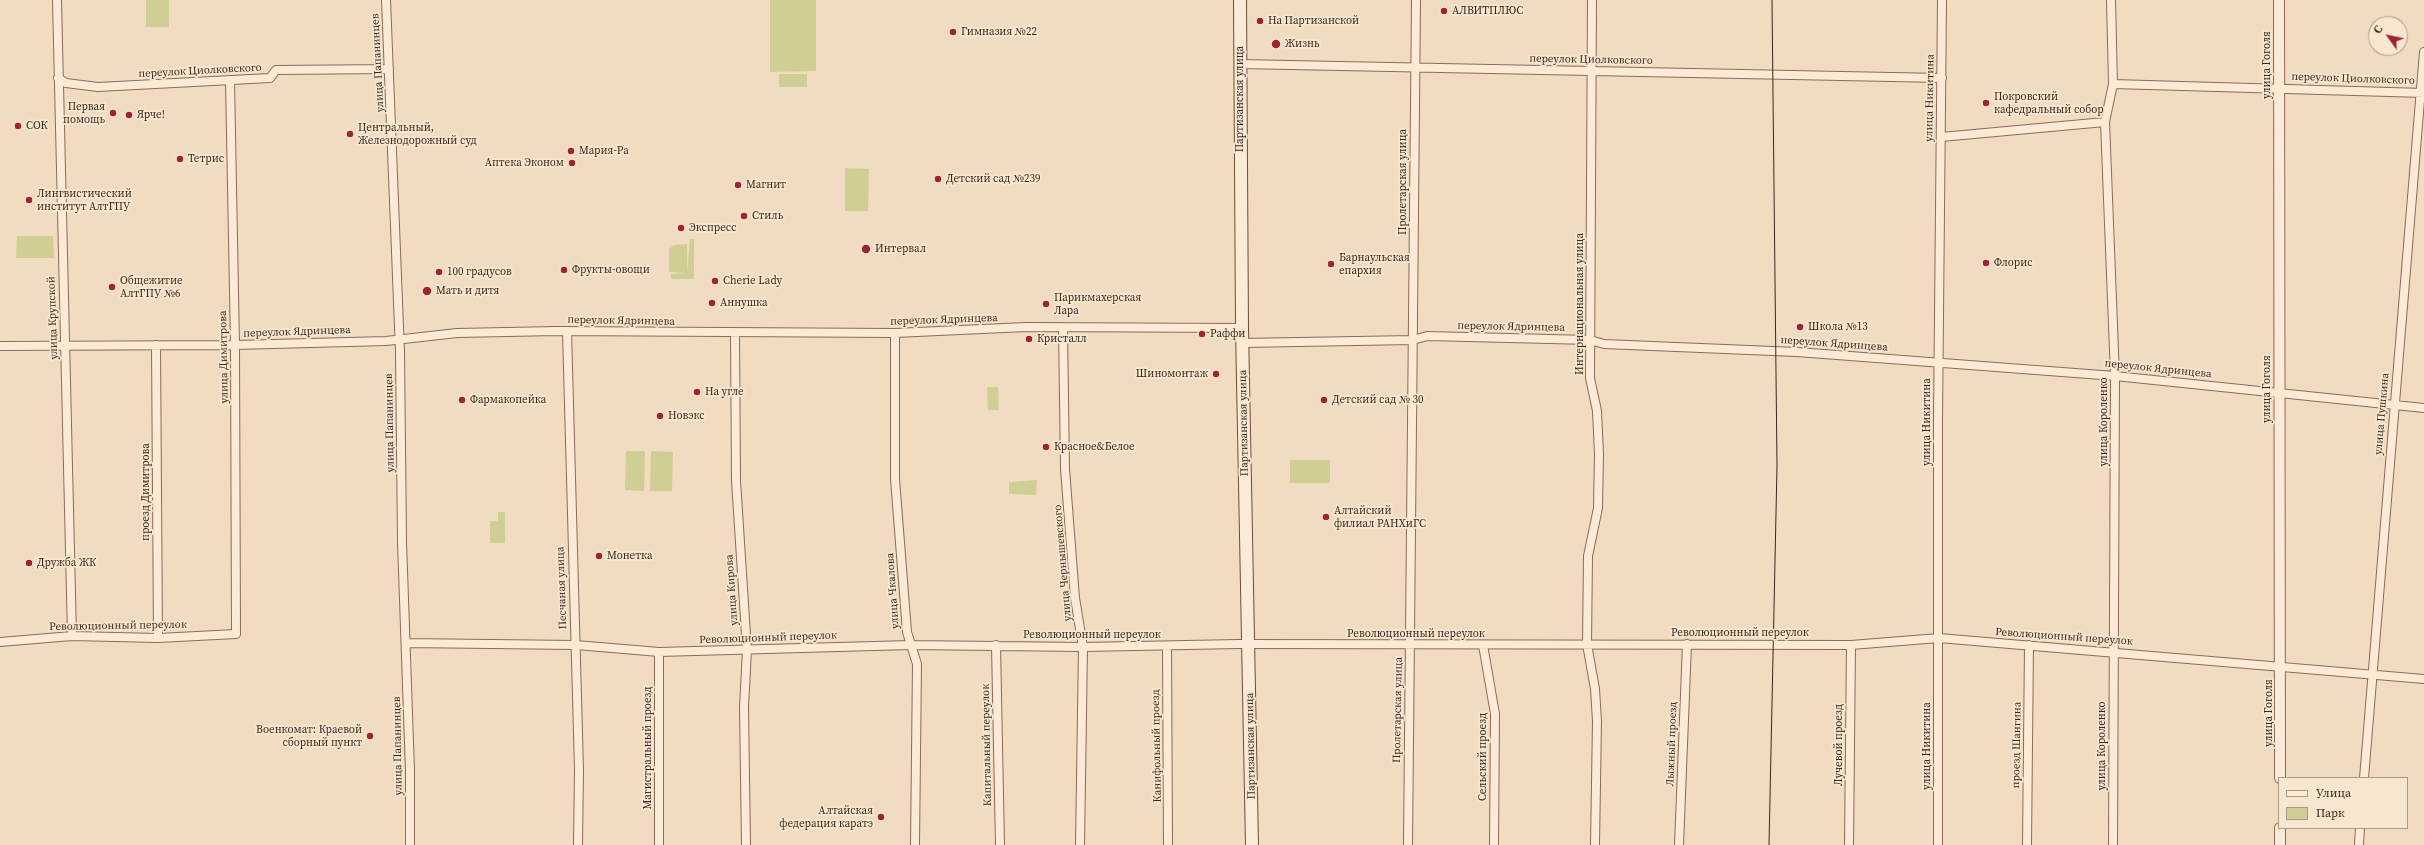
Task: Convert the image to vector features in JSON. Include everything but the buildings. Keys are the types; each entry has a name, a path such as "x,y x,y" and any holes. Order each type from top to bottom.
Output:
{"main road":[{"name":"Партизанская улица","path":"1240,0 1242,343 1252,845"}],"street":[{"name":"улица Крупской","path":"57,0 72,636"},
{"name":"улица Папанинцев","path":"386,0 399,339 402,542 406,643 410,845"},
{"name":"Пролетарская улица","path":"1408,845 1411,644 1414,68 1416,0"},
{"name":"Интернациональная улица","path":"1592,0 1590,378 1597,412 1599,454 1598,508 1588,556 1587,644 1596,690 1595,845"},
{"name":"улица Никитина","path":"1938,845 1939,362 1942,0"},
{"name":"улица Короленко","path":"2111,0 2113,84 2105,122 2115,376 2112,845"},
{"name":"улица Гоголя","path":"2279,0 2280,777"},
{"name":"улица Пушкина","path":"2364,777 2394,403 2422,93 2424,52"},
{"name":"переулок Циолковского","path":"1240,64 1942,78"},
{"name":"переулок Циолковского","path":"58,78 66,83 98,87 270,78 276,70 389,69"},
{"name":"улица Димитрова","path":"230,80 235,345 236,634"},
{"name":"переулок Циолковского","path":"2113,84 2422,93"},
{"path":"1941,137 2105,122"},
{"name":"переулок Ядринцева","path":"0,346 235,345 399,339 457,334 567,331 895,333 1063,328 1242,328"},
{"name":"улица Чернышевского","path":"1063,328 1065,469 1075,598 1083,647 1080,845"},
{"name":"Песчаная улица","path":"567,331 576,645 578,845"},
{"name":"улица Кирова","path":"735,333 736,481 747,650 744,707 746,845"},
{"name":"улица Чкалова","path":"895,333 895,479 907,632 910,645 916,656 917,664 915,845"},
{"name":"переулок Ядринцева","path":"1242,343 1413,340 1427,336 1590,340 1604,344 1797,352 2115,376 2394,403 2424,408"},
{"name":"проезд Димитрова","path":"156,345 158,638"},
{"name":"Революционный переулок","path":"0,642 72,636 158,638 236,634"},
{"name":"Революционный переулок","path":"406,643 576,645 659,652 910,645 1083,647 1249,644 1851,645 1939,638 2114,651 2424,679"},
{"name":"Лыжный проезд","path":"1679,845 1687,644"},
{"name":"Сельский проезд","path":"1483,645 1495,714 1494,845"},
{"name":"Лучевой проезд","path":"1849,845 1851,645"},
{"name":"проезд Шангина","path":"2027,845 2029,645"},
{"name":"Капитальный переулок","path":"996,646 1000,845"},
{"name":"Канифольный проезд","path":"1167,646 1168,845"},
{"name":"Магистральный проезд","path":"659,652 659,845"},
{"path":"2280,829 2280,845"},
{"path":"2359,845 2360,829"}],"green space":[{"path":"146,0 169,0 169,27 146,27"},
{"path":"770,0 816,0 816,71 770,72"},
{"path":"779,74 807,74 807,87 779,87"},
{"path":"845,168 869,169 868,211 845,211"},
{"path":"17,236 53,236 54,258 16,258"},
{"path":"690,239 694,239 694,279 671,279 671,274 687,273 669,272 669,249 674,245 687,244 687,272"},
{"path":"987,387 998,387 999,410 988,410"},
{"path":"626,451 645,451 644,491 625,490"},
{"path":"651,451 673,452 672,491 650,491"},
{"path":"1290,460 1330,460 1330,483 1290,483"},
{"path":"1037,480 1036,495 1009,494 1009,482"},
{"path":"498,512 505,512 505,543 490,543 490,521 498,521"}],"tram line":[{"path":"1769,845 1777,466 1772,0"}],"place":[{"name":"АЛВИТПЛЮС","path":"1444,11"},
{"name":"На Партизанской","path":"1260,21"},
{"name":"Гимназия №22","path":"953,32"},
{"name":"Жизнь","path":"1276,44"},
{"name":"Покровский кафедральный собор","path":"1986,103"},
{"name":"Первая помощь","path":"113,113"},
{"name":"Ярче!","path":"129,115"},
{"name":"СОК","path":"18,126"},
{"name":"Центральный, Железнодорожный суд","path":"350,134"},
{"name":"Мария-Ра","path":"571,151"},
{"name":"Тетрис","path":"180,159"},
{"name":"Аптека Эконом","path":"572,163"},
{"name":"Детский сад №239","path":"938,179"},
{"name":"Магнит","path":"738,185"},
{"name":"Лингвистический институт АлтГПУ","path":"29,200"},
{"name":"Стиль","path":"744,216"},
{"name":"Экспресс","path":"681,228"},
{"name":"Интервал","path":"866,249"},
{"name":"Флорис","path":"1986,263"},
{"name":"Барнаульская епархия","path":"1331,264"},
{"name":"Фрукты-овощи","path":"564,270"},
{"name":"100 градусов","path":"439,272"},
{"name":"Cherie Lady","path":"715,281"},
{"name":"Общежитие АлтГПУ №6","path":"112,287"},
{"name":"Мать и дитя","path":"427,291"},
{"name":"Аннушка","path":"712,303"},
{"name":"Парикмахерская Лара","path":"1046,304"},
{"name":"Школа №13","path":"1800,327"},
{"name":"Раффи","path":"1202,334"},
{"name":"Кристалл","path":"1029,339"},
{"name":"Шиномонтаж","path":"1216,374"},
{"name":"На угле","path":"697,392"},
{"name":"Фармакопейка","path":"462,400"},
{"name":"Детский сад № 30","path":"1324,400"},
{"name":"Новэкс","path":"660,416"},
{"name":"Красное&Белое","path":"1046,447"},
{"name":"Алтайский филиал РАНХиГС","path":"1326,517"},
{"name":"Монетка","path":"599,556"},
{"name":"Дружба ЖК","path":"29,563"},
{"name":"Военкомат: Краевой сборный пункт","path":"370,736"},
{"name":"Алтайская федерация каратэ","path":"881,817"}]}
